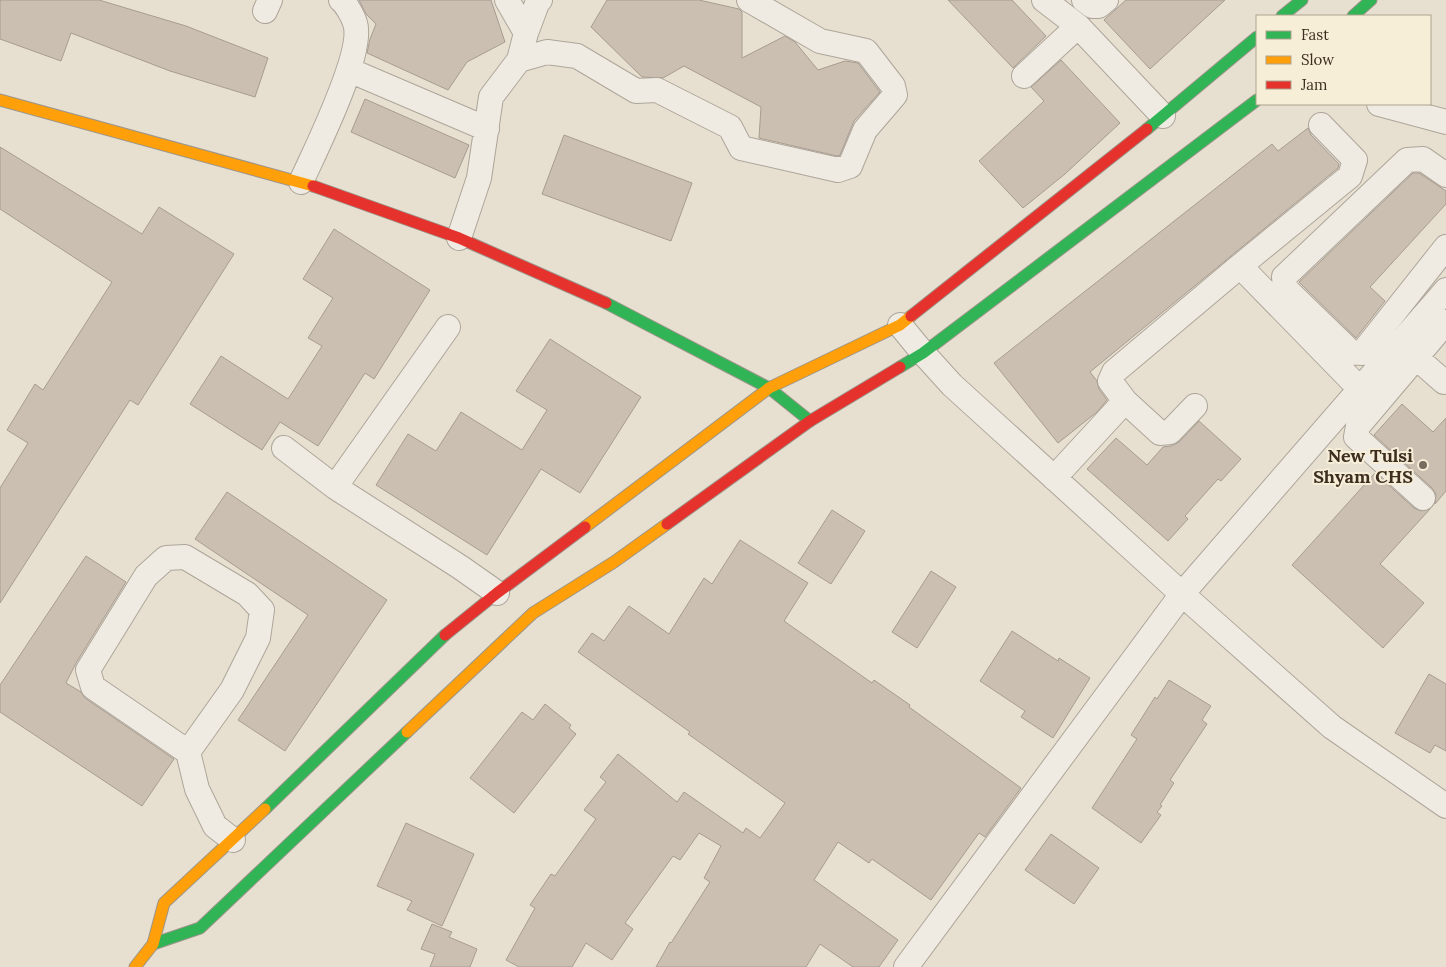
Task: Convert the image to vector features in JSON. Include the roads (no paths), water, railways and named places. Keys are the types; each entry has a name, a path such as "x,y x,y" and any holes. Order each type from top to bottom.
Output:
{"street":[{"path":"301,182 349,70 355,45 356,23 341,0"},
{"path":"507,0 526,33"},
{"path":"459,238 479,178 491,97 519,60 526,33 540,0"},
{"path":"519,60 547,52 577,56 636,91 657,90 730,128 741,148 838,170 850,166 864,130 895,95 893,86 866,51 820,41 749,0"},
{"path":"1084,0 1092,6 1099,6 1106,0"},
{"path":"1283,15 1302,0"},
{"path":"1354,15 1371,0"},
{"path":"1050,2 1078,26 1163,116"},
{"path":"1024,76 1078,26"},
{"path":"135,967 153,944 164,903 233,840 449,631 769,388 900,325 1163,116 1256,38"},
{"path":"349,70 487,129"},
{"path":"0,100 301,182 459,238 619,309 769,388 810,421"},
{"path":"153,944 200,928 533,614 614,562 810,421 923,353 1256,101"},
{"path":"1383,105 1446,122"},
{"path":"1195,406 1170,432 1160,433 1125,401 1110,381 1114,372 1350,176 1355,160 1321,126"},
{"path":"1446,175 1422,159 1407,160 1284,277 1285,288 1351,352 1362,353 1446,247"},
{"path":"1240,266 1360,389"},
{"path":"1423,498 1356,437 1358,426 1446,290"},
{"path":"906,967 1182,594 1360,389 1446,322"},
{"path":"900,325 952,385 1332,727 1446,806"},
{"path":"335,487 448,327"},
{"path":"1408,350 1444,382"},
{"path":"1054,478 1125,401"},
{"path":"284,448 335,487 497,593"},
{"path":"188,752 232,690 258,638 262,610 247,594 185,557 166,558 146,576 88,670 93,687 188,752 197,789 215,826 233,840"}],"place":[{"name":"New Tulsi Shyam CHS","path":"1423,465"}]}
